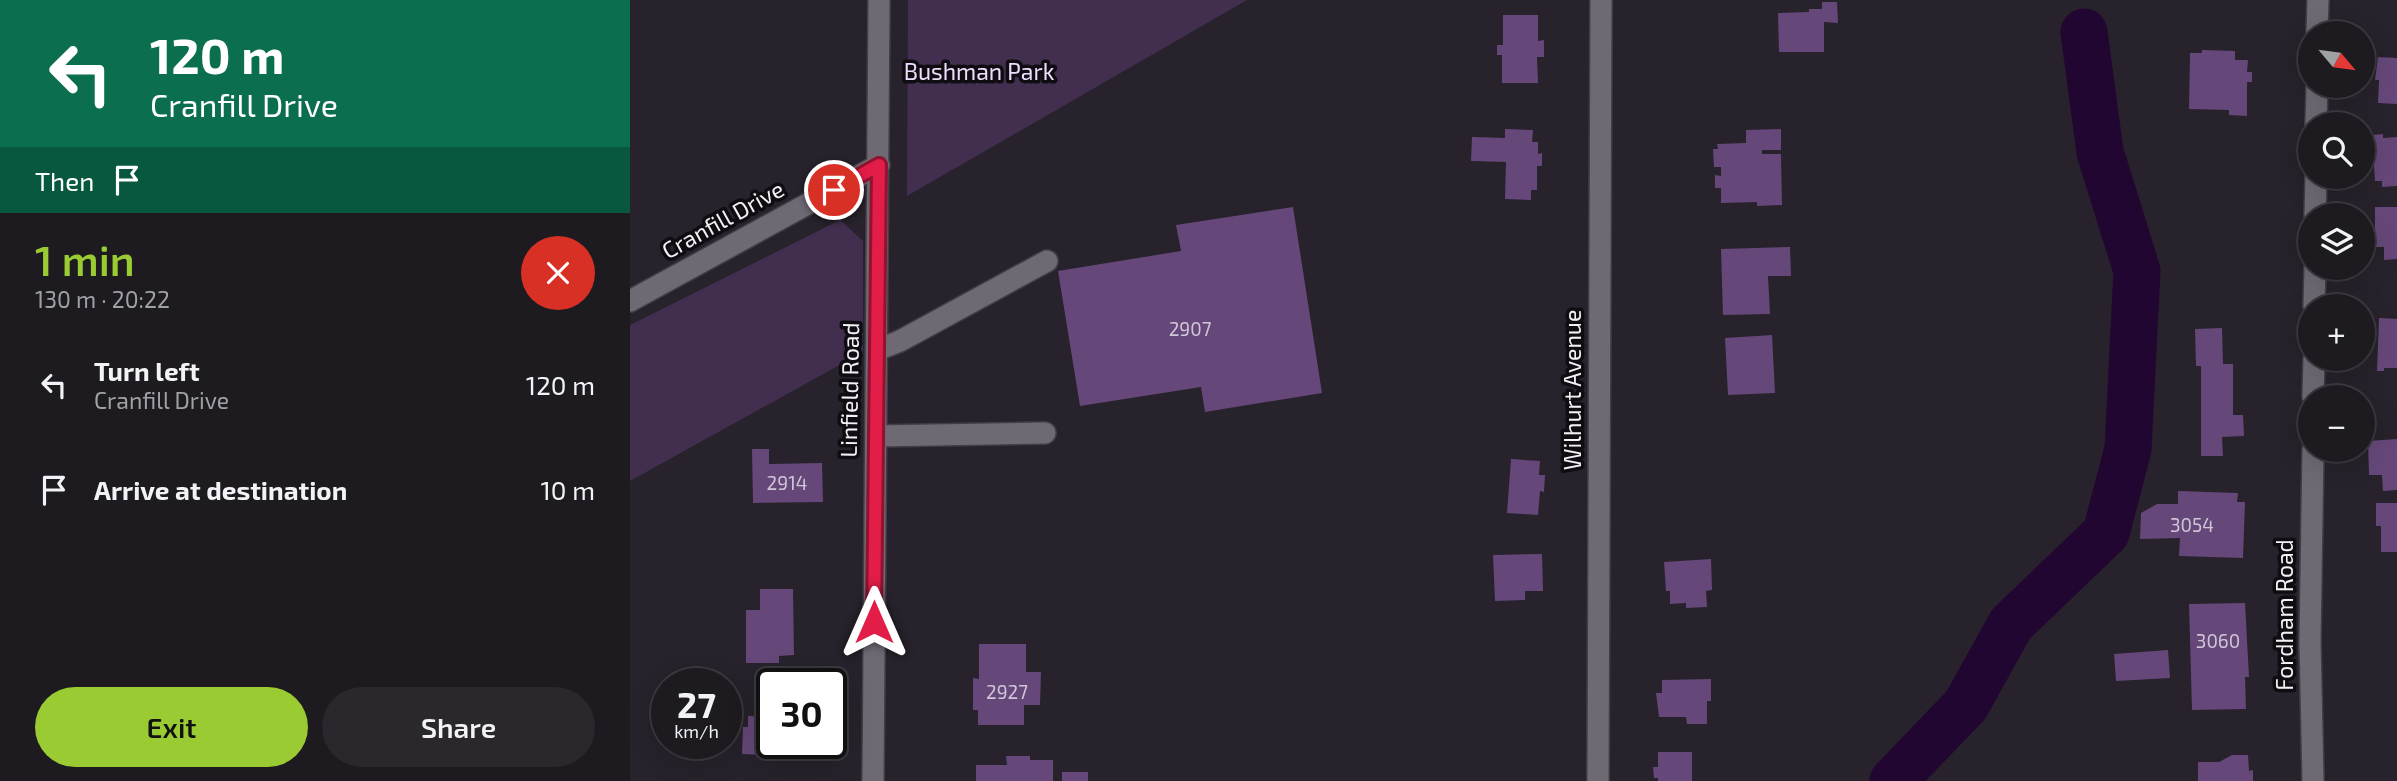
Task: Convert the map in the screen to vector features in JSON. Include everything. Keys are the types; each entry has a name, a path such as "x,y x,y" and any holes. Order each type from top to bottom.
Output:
{"street":[{"name":"Linfield Road","path":"873,781 879,0"},
{"name":"Wilhurt Avenue","path":"1598,781 1601,0"},
{"path":"2318,0 2318,21"},
{"name":"Cranfill Drive","path":"630,301 879,165"},
{"path":"877,350 900,341 1047,261"},
{"path":"876,436 1045,433"},
{"name":"Fordham Road","path":"2312,462 2310,641 2313,781"}],"green space":[{"name":"Bushman Park","path":"908,0 1247,0 907,196"},
{"path":"840,220 863,241 863,352 630,481 630,325"}],"building":[{"path":"1822,2 1837,2 1838,23 1824,22 1824,52 1779,52 1778,13 1822,9"},
{"path":"1503,15 1538,15 1538,41 1544,40 1544,57 1537,57 1538,83 1502,83 1502,55 1497,55 1497,45 1503,45"},
{"path":"2202,50 2235,51 2235,60 2248,60 2247,72 2252,72 2252,82 2247,82 2247,116 2229,115 2229,110 2189,109 2190,53 2202,53"},
{"path":"2378,57 2397,58 2397,104 2378,103 2379,80 2375,80"},
{"path":"1505,129 1533,130 1532,142 1538,142 1538,154 1542,153 1542,166 1537,166 1537,190 1531,190 1531,200 1505,199 1506,162 1471,161 1472,137 1505,138"},
{"path":"1781,129 1781,150 1762,150 1762,154 1781,154 1782,205 1757,206 1757,202 1721,203 1721,188 1715,188 1715,175 1721,176 1721,167 1714,167 1713,149 1718,149 1717,144 1746,143 1746,130"},
{"path":"2383,134 2383,138 2397,137 2397,186 2382,187 2382,181 2375,181 2375,135"},
{"path":"1293,207 1322,393 1205,412 1201,387 1080,406 1058,271 1181,251 1176,225"},
{"path":"2375,207 2397,207 2397,259 2384,260 2384,247 2375,247"},
{"path":"1790,247 1791,276 1768,276 1770,314 1723,315 1721,249"},
{"path":"2379,318 2397,319 2397,368 2384,368 2384,371 2377,371"},
{"path":"2222,328 2223,364 2233,364 2233,415 2243,415 2244,436 2222,437 2223,456 2201,456 2201,366 2196,366 2195,329"},
{"path":"1772,335 1775,393 1728,395 1725,338"},
{"path":"2397,439 2397,490 2383,491 2382,475 2369,475 2369,462 2375,462 2375,441"},
{"path":"752,449 769,449 769,464 822,463 823,502 753,503"},
{"path":"1511,459 1540,461 1539,475 1545,475 1544,492 1540,491 1538,515 1507,513"},
{"path":"2178,491 2238,493 2237,502 2245,502 2243,558 2179,556 2180,538 2140,539 2141,513 2157,504 2178,504"},
{"path":"2376,503 2397,503 2397,552 2381,552 2381,526 2376,526"},
{"path":"1542,554 1543,591 1525,591 1525,600 1495,601 1493,555"},
{"path":"1711,559 1712,590 1706,591 1707,607 1686,608 1686,603 1670,604 1670,591 1666,591 1664,562"},
{"path":"760,589 793,589 794,655 779,656 779,663 746,663 746,610 760,610"},
{"path":"2245,603 2249,677 2245,677 2246,709 2192,710 2189,604"},
{"path":"979,644 1026,644 1026,672 1041,672 1040,705 1024,705 1024,725 978,725 978,710 973,710 973,678 979,679"},
{"path":"2168,650 2170,678 2116,681 2114,654"},
{"path":"1711,679 1707,724 1687,724 1686,717 1659,717 1656,693 1662,693 1662,680"},
{"path":"748,716 756,716 756,755 742,754 743,727 748,727"},
{"path":"1658,752 1692,752 1692,781 1658,781 1658,778 1654,778 1653,767 1658,767"},
{"path":"2232,755 2248,755 2253,781 2198,781 2198,762 2219,762"},
{"path":"1006,756 1053,760 1053,781 976,781 976,765 1007,765"},
{"path":"1062,772 1088,772 1088,781 1062,781"}],"waterway":[{"path":"1893,781 1966,705 2011,624 2106,533 2128,449 2137,271 2100,152 2084,32"}],"route":[{"path":"834,190 879,165 874,622"}]}
